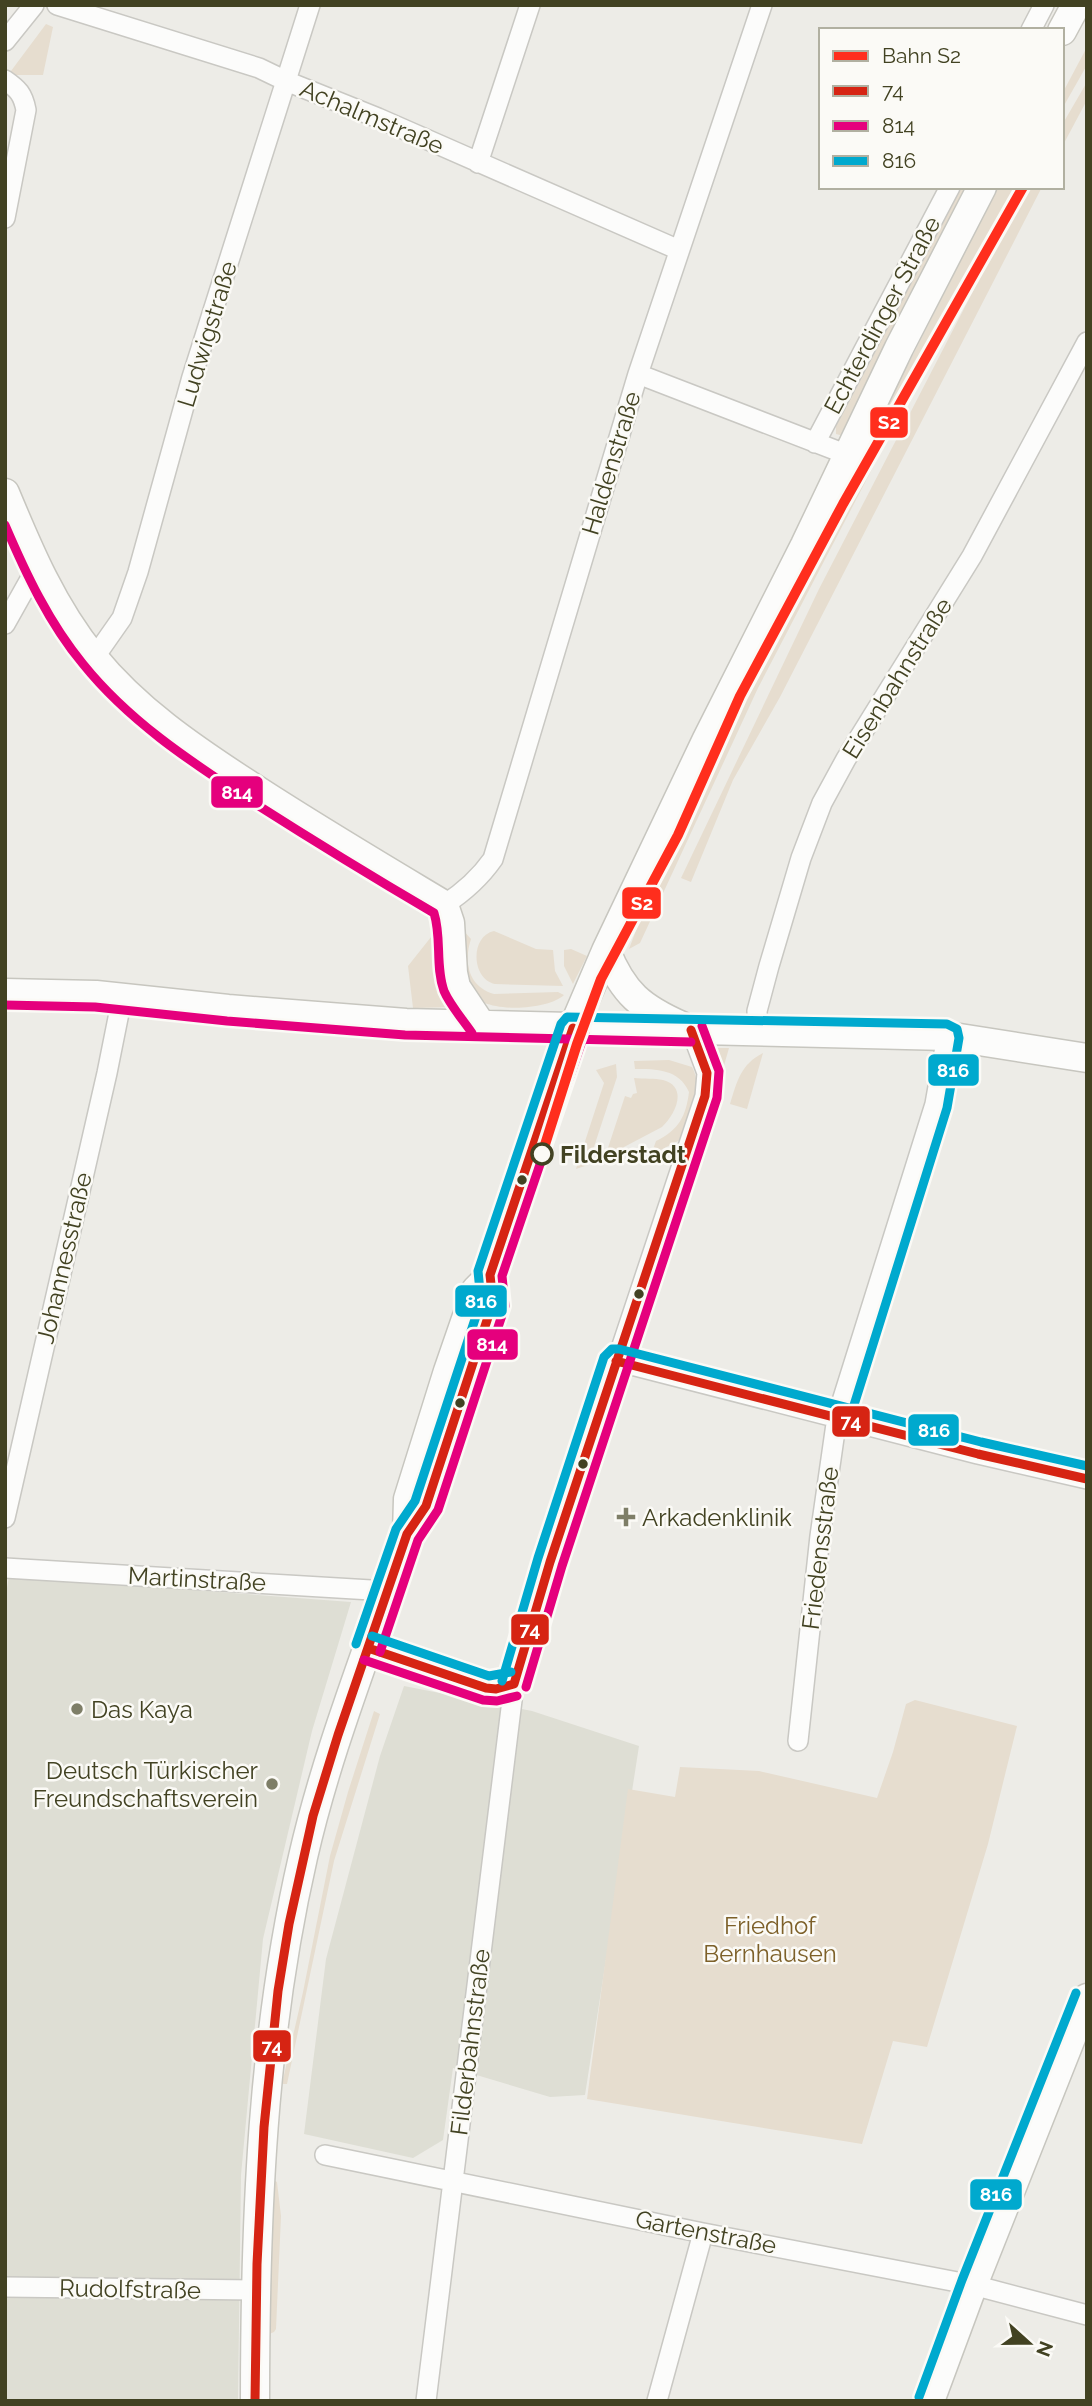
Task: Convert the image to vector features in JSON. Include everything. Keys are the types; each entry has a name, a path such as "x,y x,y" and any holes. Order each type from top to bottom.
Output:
{"main road":[{"path":"1064,28 1076,5"},
{"name":"Echterdinger Straße","path":"255,2401 255,2290 262,2146 276,1995 316,1804 407,1534 426,1506 434,1450 457,1376 493,1302 491,1275 573,1028 606,951 707,738 981,189"},
{"path":"5,493 37,567 58,607 94,658 134,700 186,743 275,802 444,905 450,923 456,987 482,1026"},
{"path":"606,951 623,987 640,1005 691,1030"},
{"path":"5,993 68,993 358,1020 482,1026 947,1036 1087,1058"},
{"path":"930,2401 1087,1998"}],"street":[{"path":"5,41 34,5"},
{"name":"Achalmstraße","path":"57,5 259,68 679,250"},
{"name":"Ludwigstraße","path":"94,658 122,618 135,583 192,377 310,5"},
{"path":"478,163 530,5"},
{"name":"Haldenstraße","path":"444,905 465,892 493,859 638,374 762,5"},
{"path":"1032,28 1044,5"},
{"path":"5,79 18,89 26,110 5,218"},
{"name":"Echterdinger Straße","path":"815,443 949,189"},
{"name":"Eisenbahnstraße","path":"758,1033 757,1011 801,858 833,783 972,556 1087,342"},
{"path":"638,374 848,455"},
{"path":"5,624 37,567"},
{"name":"Johannesstraße","path":"5,1518 122,998"},
{"name":"Filderbahnstraße","path":"426,2401 514,1684 550,1562 705,1096 707,1073 691,1030"},
{"name":"Friedensstraße","path":"798,1741 820,1536 836,1418 935,1104 947,1036"},
{"path":"616,1361 1087,1479"},
{"name":"Martinstraße","path":"5,1568 388,1591"},
{"path":"368,1648 485,1688 496,1689 514,1684"},
{"name":"Gartenstraße","path":"324,2155 703,2233 974,2285 1087,2315"},
{"path":"657,2401 703,2233"},
{"name":"Rudolfstraße","path":"5,2287 255,2290"}],"shaded area":[{"path":"9,1576 351,1602 312,1731 263,1939 241,2175 238,2401 5,2401 5,1601"},
{"path":"404,1686 532,1711 639,1746 585,2095 550,2097 453,2068 443,2140 413,2158 304,2134 326,1959 380,1756"}],"green space":[{"path":"46,24 53,27 43,75 8,75"},
{"path":"1087,47 1087,65 1064,105 1064,90"},
{"path":"1087,82 1087,100 1064,143 1064,122"},
{"path":"961,189 971,189 844,434 836,434 836,426"},
{"path":"997,189 1018,189 758,688 640,943 629,949 656,878 771,635"},
{"path":"1026,189 1041,189 780,697 733,780 691,882 681,878 819,589"},
{"path":"445,929 455,1007 413,1008 408,966 435,932"},
{"path":"462,929 471,939 468,957 470,973 486,991 494,994 558,992 564,995 543,1004 514,1008 499,1007 475,997 467,984"},
{"path":"494,931 536,949 553,950 555,971 563,986 495,984 487,980 478,966 477,949 486,935"},
{"path":"571,949 587,956 573,984 564,966 564,950"},
{"path":"706,1048 729,1048 721,1076 717,1065"},
{"path":"763,1053 747,1109 730,1104 745,1068"},
{"path":"669,1060 692,1067 696,1076 696,1094 680,1140 651,1155 656,1141 680,1121 689,1092 685,1084 673,1075 659,1070 635,1069 634,1061"},
{"path":"616,1064 617,1077 588,1165 576,1169 604,1083 596,1070"},
{"path":"634,1078 660,1079 671,1084 678,1095 675,1109 662,1127 605,1157 625,1096 631,1098 637,1093"},
{"name":"Friedhof Bernhausen","path":"915,1700 1017,1726 988,1844 927,2047 893,2041 862,2144 587,2099 628,1789 675,1797 680,1767 759,1771 877,1798 906,1704"},
{"path":"374,1711 380,1714 334,1861 287,2084 282,2084 330,1856"},
{"path":"272,2179 277,2182 281,2216 276,2329 269,2334"}],"rail line":[{"name":"S2","path":"542,1154 601,979 678,835 740,696 843,504 1022,189"}],"transit line":[{"name":"814","path":"5,525 30,580 59,632 83,664 119,703 181,754 317,842 434,913 444,991 472,1033"},
{"name":"814","path":"5,1005 95,1007 405,1035 691,1042"},
{"name":"816","path":"356,1644 396,1529 415,1501 481,1301 478,1271 561,1024 567,1017 947,1024 957,1029 959,1038 947,1108 849,1421"},
{"name":"814","path":"526,1687 562,1566 717,1098 719,1071 702,1026"},
{"name":"74","path":"255,2401 257,2264 264,2127 278,1991 289,1924 313,1816 407,1534 426,1506 493,1302 490,1275 573,1028"},
{"name":"74","path":"368,1648 486,1688 496,1689 514,1684 550,1562 705,1096 707,1073 691,1030"},
{"name":"814","path":"380,1652 418,1540 438,1510 505,1306 502,1276 585,1032"},
{"name":"816","path":"502,1681 538,1558 604,1357 612,1349 1087,1466"},
{"name":"74","path":"616,1361 978,1454 1087,1479"},
{"name":"816","path":"372,1636 489,1676 511,1672"},
{"name":"814","path":"364,1660 483,1700 497,1701 517,1696"},
{"name":"816","path":"919,2397 962,2280 1076,1993"}],"place":[{"name":"Filderstadt","path":"542,1154"},
{"name":"Arkadenklinik","path":"626,1517"},
{"name":"Das Kaya","path":"77,1709"},
{"name":"Deutsch Türkischer Freundschaftsverein","path":"272,1784"}]}
